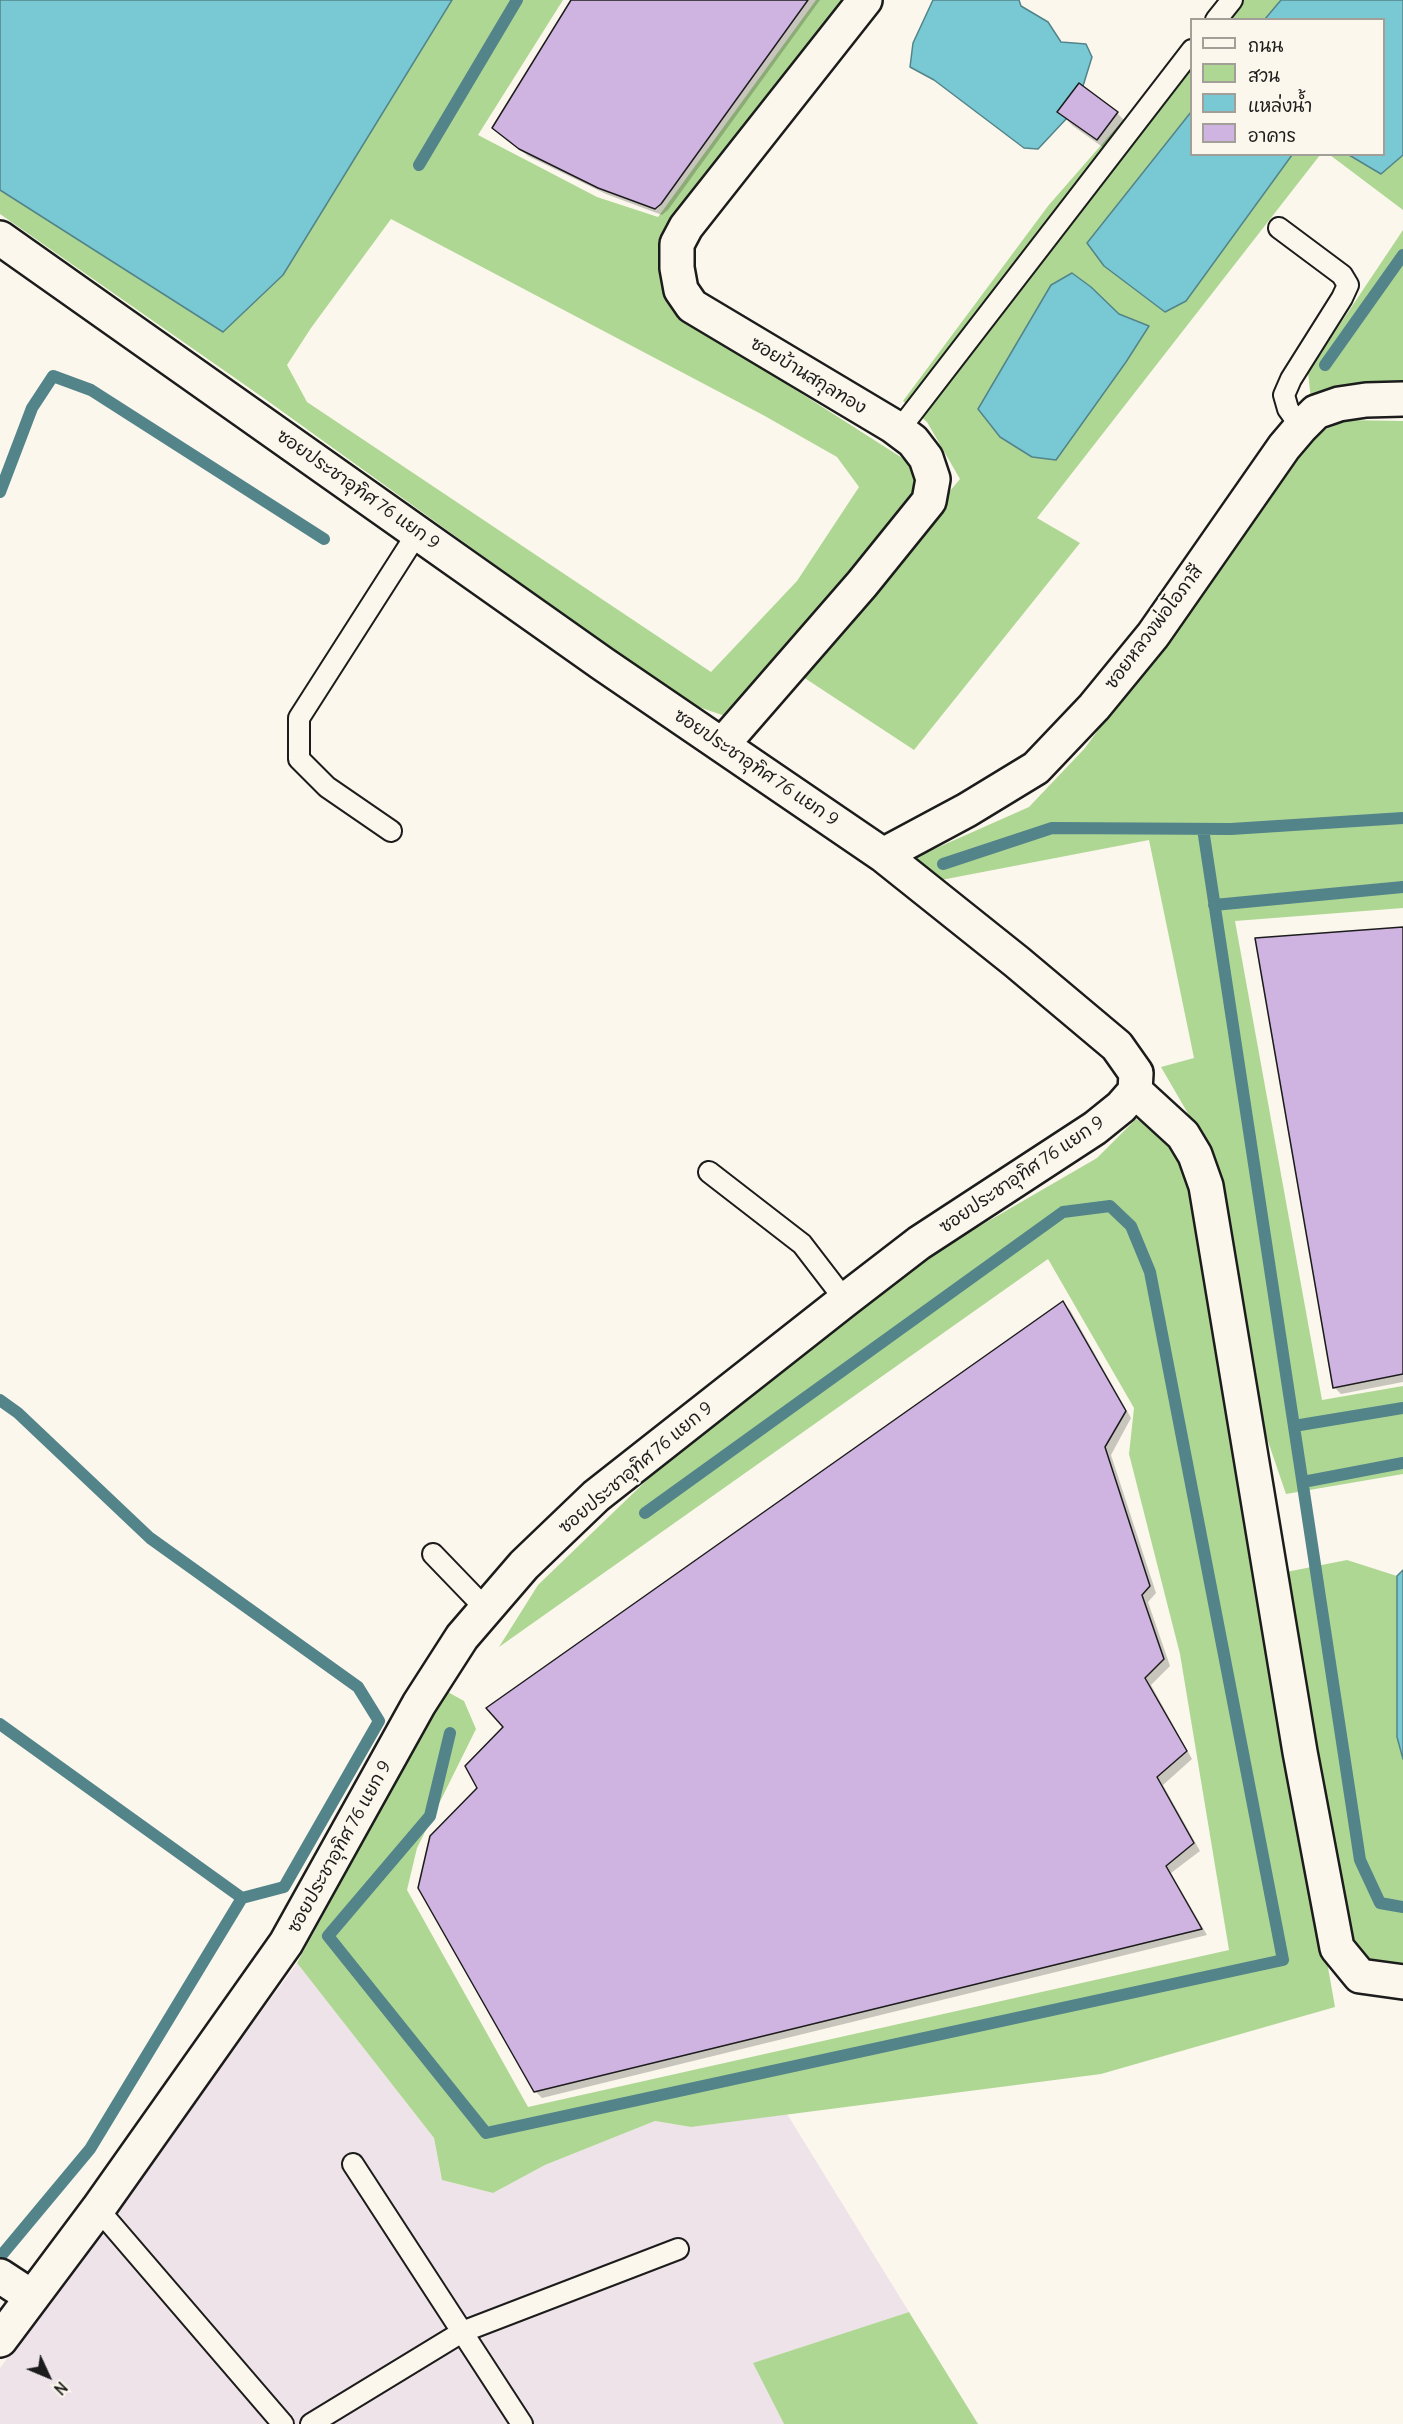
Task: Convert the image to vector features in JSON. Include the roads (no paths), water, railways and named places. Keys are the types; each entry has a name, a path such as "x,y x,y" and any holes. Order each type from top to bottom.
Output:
{"street":[{"name":"ซอยบ้านสกุลทอง","path":"722,745 862,584 929,501 933,479 926,458 913,441 692,306 681,290 677,268 677,244 686,227 865,0"},
{"name":"ซอยประชาอุทิศ 76 แยก 9","path":"0,238 722,745 883,855 971,924 1117,1046 1136,1073 1135,1091 1121,1107 1095,1128 920,1243 845,1300 596,1496 524,1565 462,1637 418,1704 286,1943 98,2209 0,2340"},
{"name":"ซอยหลวงพ่อโอภาสี","path":"883,855 967,810 1036,768 1094,708 1153,635 1301,427 1316,412 1339,404 1366,400 1403,399"},
{"path":"1135,1091 1183,1135 1195,1155 1206,1186 1300,1752 1337,1948 1360,1976 1403,1983"},
{"path":"0,2276 32,2297"}],"lane":[{"path":"1218,18 1232,0"},
{"path":"898,430 1190,51"},
{"path":"1279,228 1342,275 1348,285 1291,379 1284,395 1288,409 1301,427"},
{"path":"391,831 327,787 299,759 299,718 418,532"},
{"path":"709,1172 802,1244 845,1300"},
{"path":"433,1554 486,1609"},
{"path":"353,2164 522,2424"},
{"path":"98,2209 283,2424"},
{"path":"311,2424 462,2332 678,2249"}],"water":[{"path":"0,0 452,0 283,275 223,332 0,190"},
{"path":"933,0 1019,0 1021,6 1048,22 1061,42 1086,44 1092,57 1083,86 1067,118 1038,149 1024,148 934,80 910,67 913,43"},
{"path":"1281,0 1403,0 1403,155 1381,174 1351,156 1385,156 1385,18 1266,18"},
{"path":"1190,113 1190,156 1291,156 1186,301 1165,312 1104,266 1087,243"},
{"path":"1072,273 1091,287 1119,314 1149,326 1056,460 1032,457 1000,437 978,409 1051,285"},
{"path":"1403,1570 1403,1759 1397,1737 1397,1576"}],"waterway":[{"path":"419,165 517,0"},
{"path":"1325,365 1403,255"},
{"path":"0,492 32,408 53,376 91,390 324,539"},
{"path":"943,864 1052,828 1231,829 1403,818"},
{"path":"1203,829 1360,1860 1380,1903 1403,1907"},
{"path":"1214,905 1403,887"},
{"path":"450,1733 430,1816 328,1936 486,2133 1283,1960 1150,1272 1131,1226 1110,1206 1063,1212 645,1513"},
{"path":"0,1400 18,1413 150,1538 358,1687 379,1721 284,1887 242,1898 90,2149 0,2257"},
{"path":"1294,1426 1403,1408"},
{"path":"1303,1482 1403,1463"},
{"path":"0,1724 242,1898"}]}
